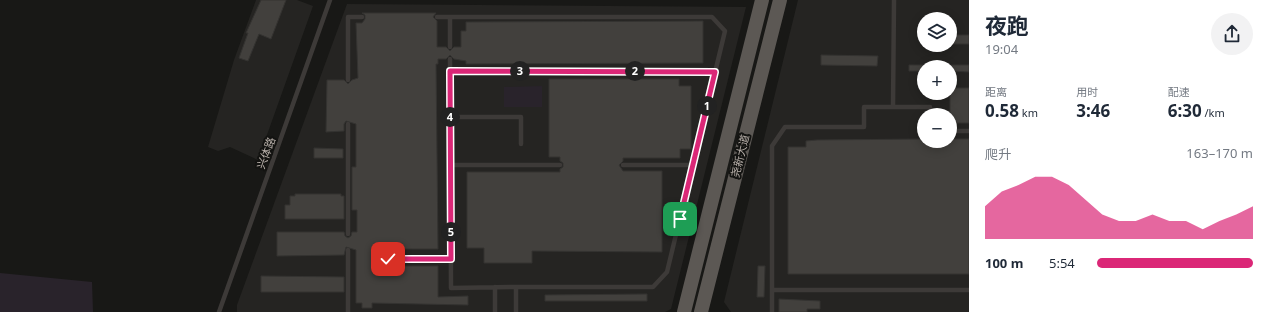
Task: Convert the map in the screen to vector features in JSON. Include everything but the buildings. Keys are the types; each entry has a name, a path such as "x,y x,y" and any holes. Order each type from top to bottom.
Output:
{"main road":[{"name":"尧新大道","path":"684,312 762,0"},
{"name":"尧新大道","path":"701,312 780,0"}],"lane":[{"name":"兴体路","path":"219,312 330,0"},
{"path":"892,107 894,0"},
{"path":"348,80 348,17 362,17"},
{"path":"437,17 712,17 725,31 668,272 652,287 451,288 450,59"},
{"path":"450,17 450,47"},
{"path":"450,71 715,72"},
{"path":"772,312 772,146 785,127 864,127 864,106 930,108"},
{"path":"450,117 521,117 521,144"},
{"path":"348,124 348,234"},
{"path":"957,131 969,131"},
{"path":"450,165 560,165"},
{"path":"623,165 693,165"},
{"path":"348,250 348,312"},
{"path":"388,259 451,259"},
{"path":"495,288 495,312"},
{"path":"516,288 516,312"},
{"path":"772,290 969,290"}],"shaded area":[{"path":"256,0 297,0 313,6 258,160 230,147 218,151 208,147 234,60"},
{"path":"798,0 969,0 969,312 731,312 724,302"},
{"path":"347,4 746,7 671,309 665,312 237,312 237,305"},
{"path":"542,86 542,107 504,107 504,87"},
{"path":"0,273 92,282 93,312 0,312"}],"route":[{"path":"388,259 451,259 450,71 715,72 680,219"}]}
